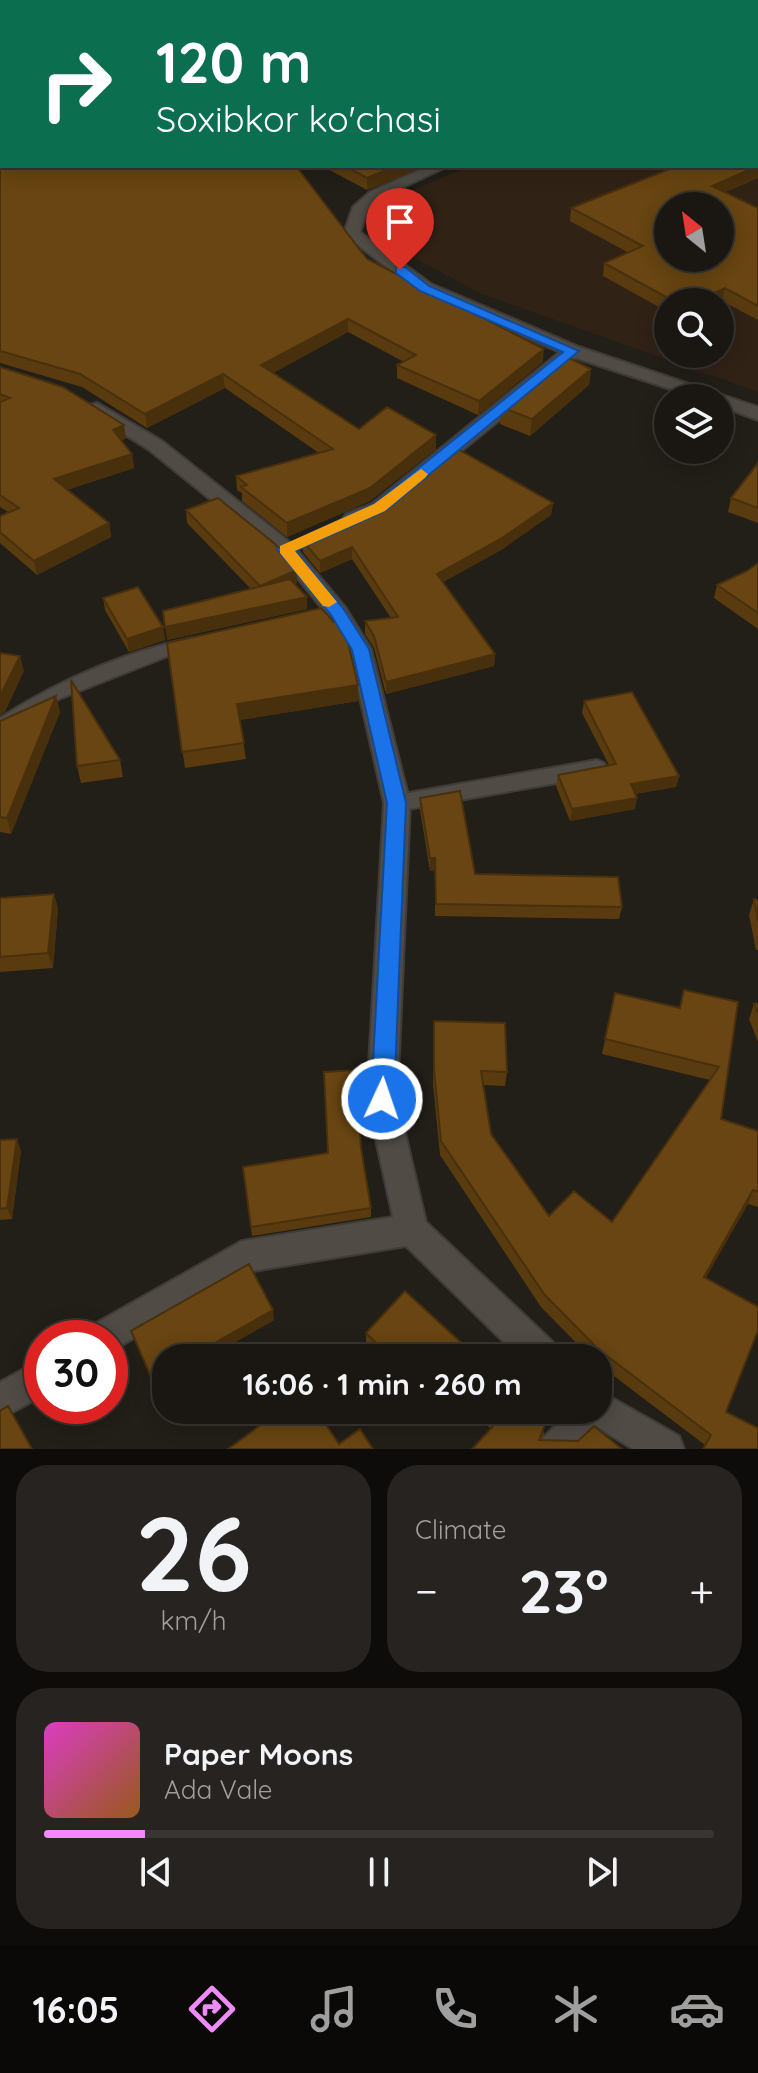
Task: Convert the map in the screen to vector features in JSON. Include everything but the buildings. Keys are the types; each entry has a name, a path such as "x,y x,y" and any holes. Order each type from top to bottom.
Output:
{"street":[{"path":"436,168 375,195 361,207 352,233 425,288 573,351 673,384"},
{"path":"339,525 379,508 573,351"},
{"path":"74,394 155,445 292,546 360,649 397,803 382,1099 412,1230 530,1344"},
{"path":"734,405 758,414"},
{"path":"128,1323 242,1257 412,1230"},
{"path":"0,1402 24,1387"},
{"path":"612,1416 666,1449"}],"lane":[{"path":"308,618 337,612"},
{"path":"0,728 52,694 164,650 207,641"},
{"path":"397,803 597,768"},
{"path":"554,1449 578,1424"}],"shaded area":[{"path":"465,168 758,168 758,392 690,368 734,368 734,288 654,288 654,355 482,294 376,238 387,201"}],"slow traffic":[{"path":"329,602 285,549 379,508 421,474"}],"route":[{"path":"382,1099 397,803 360,649 337,612 285,549 379,508 573,351 425,288 400,270"}]}
